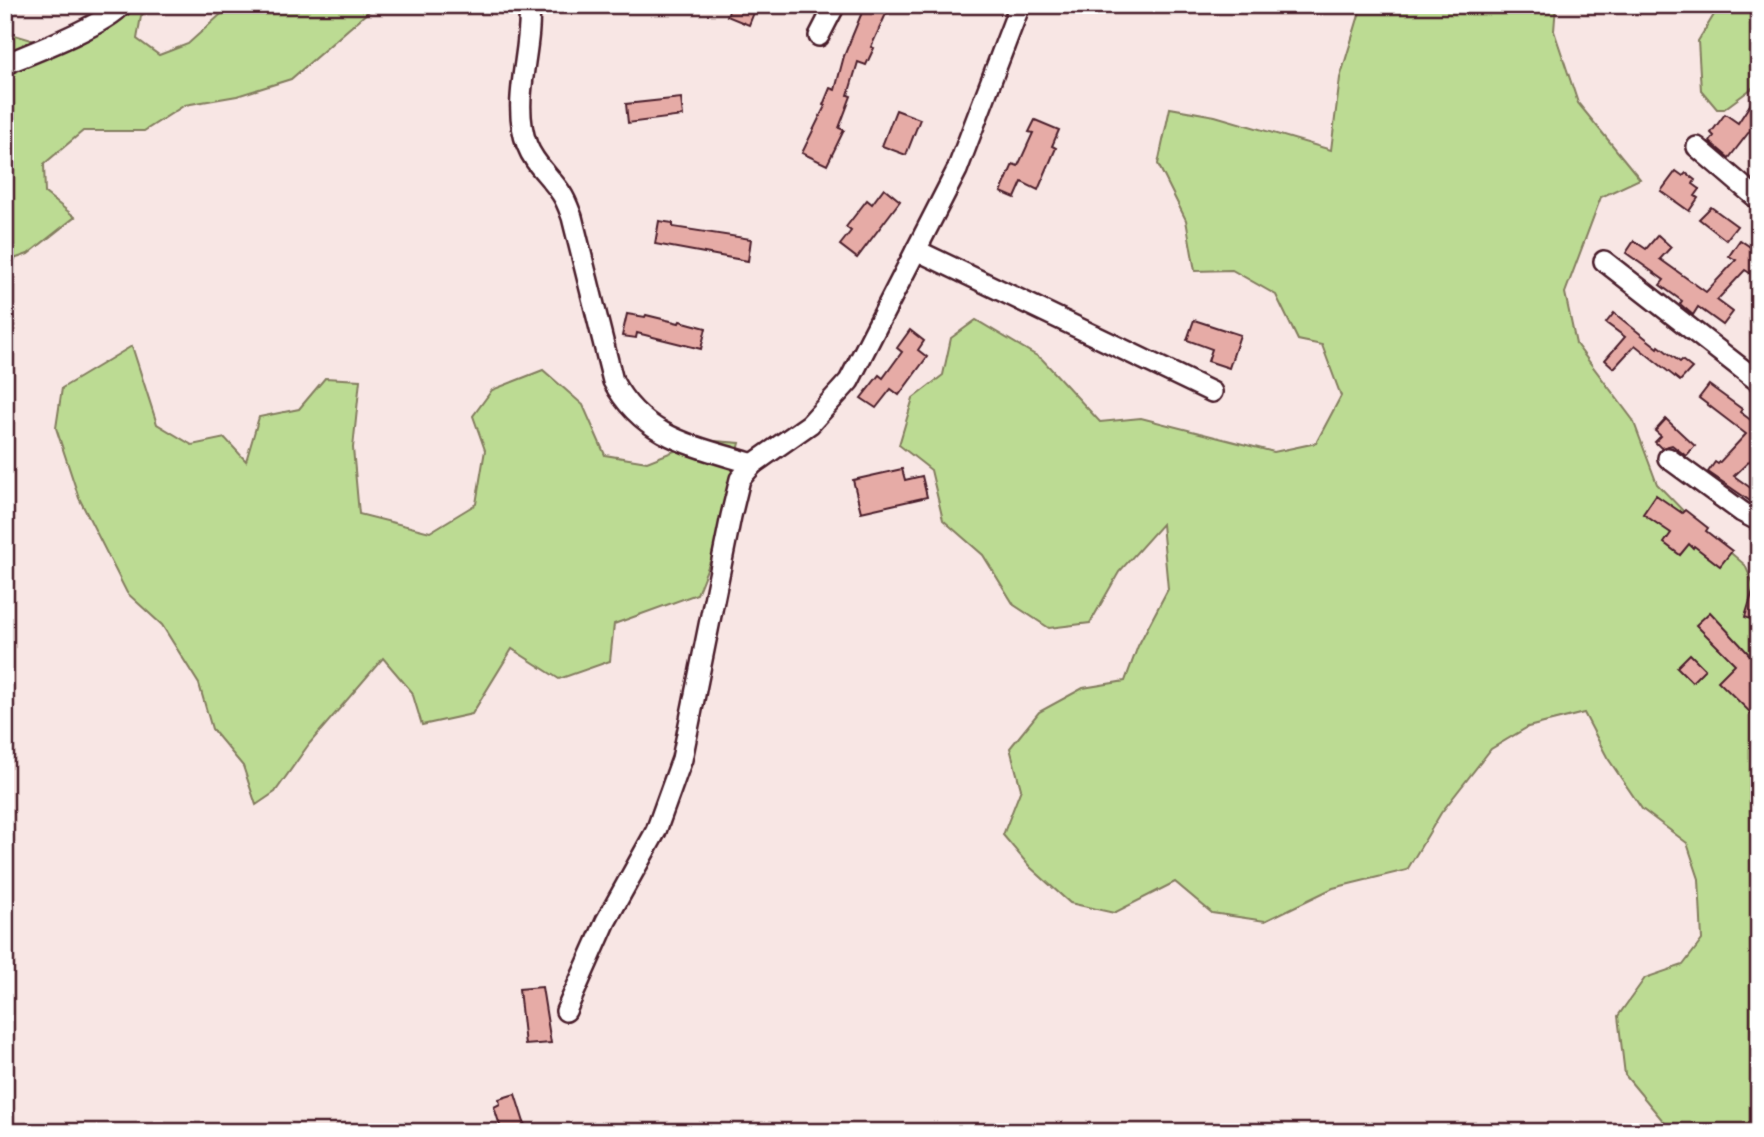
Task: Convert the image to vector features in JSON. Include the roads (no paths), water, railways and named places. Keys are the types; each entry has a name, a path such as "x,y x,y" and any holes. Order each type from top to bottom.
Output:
{"street":[{"path":"5,64 88,27 117,11 122,5"},
{"path":"529,5 531,26 521,96 521,121 534,161 562,194 572,218 613,381 625,402 651,426 680,441 753,464"},
{"path":"819,36 835,5"},
{"path":"566,1011 606,921 656,831 682,759 740,479 753,464 810,424 849,381 957,170 1020,5"},
{"path":"1697,147 1759,200"},
{"path":"916,250 1212,392"},
{"path":"1604,261 1759,382"},
{"path":"1668,458 1742,512 1759,521"}]}
